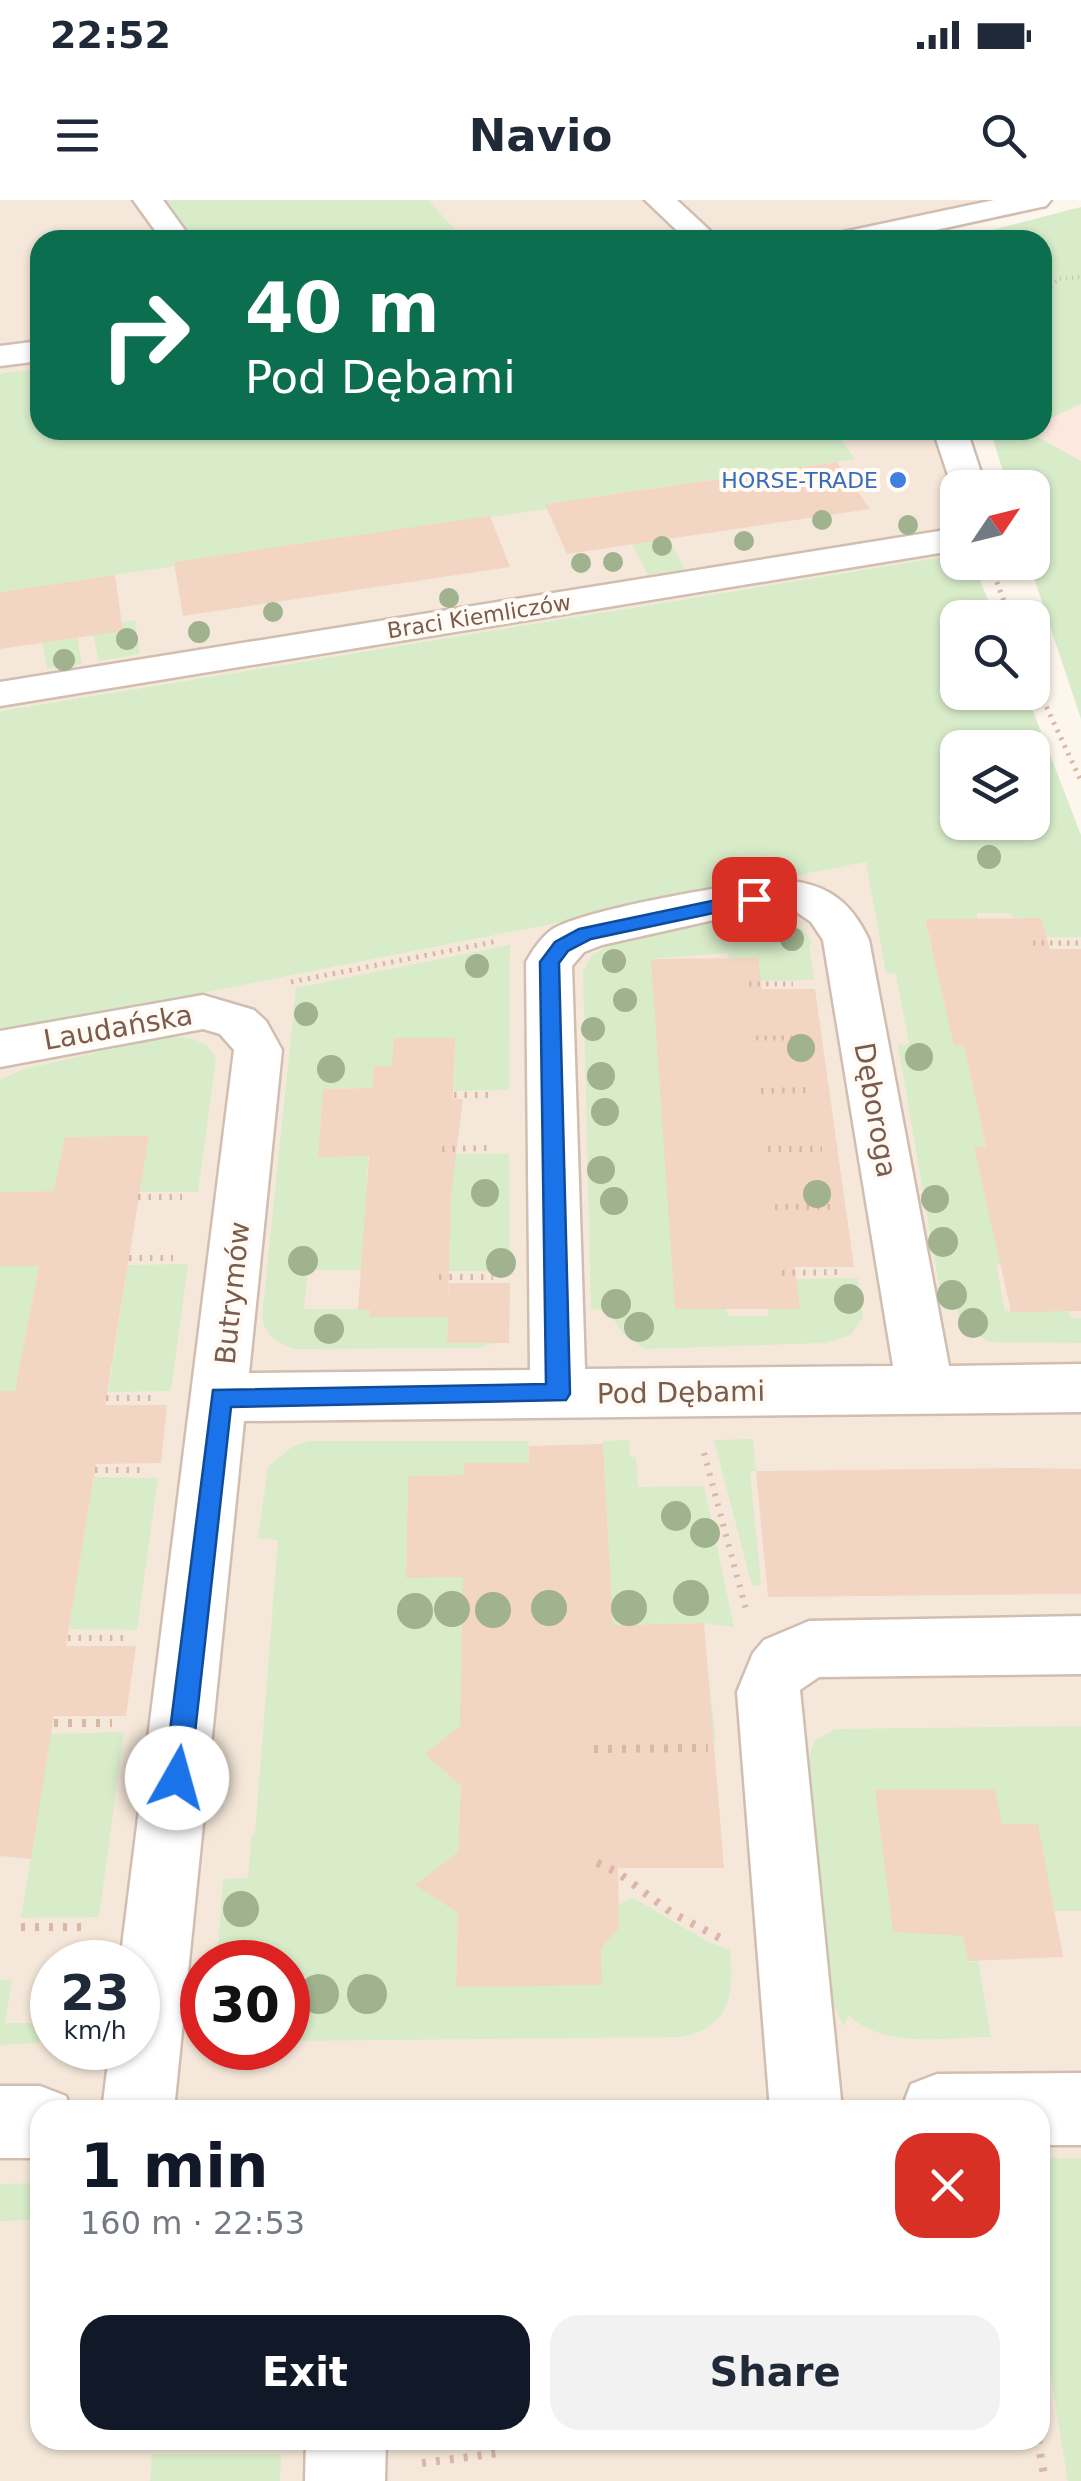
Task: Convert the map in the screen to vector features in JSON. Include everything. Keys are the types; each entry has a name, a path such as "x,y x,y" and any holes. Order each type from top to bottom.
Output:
{"street":[{"path":"148,200 169,230"},
{"path":"660,200 694,230"},
{"path":"920,230 1036,200"},
{"path":"868,211 890,230"},
{"path":"0,356 30,352"},
{"path":"953,440 962,470"},
{"name":"Braci Kiemliczów","path":"0,694 940,541"},
{"name":"Dęboroga","path":"558,1394 550,962 561,946 586,933 784,895 810,900 832,916 846,940 925,1390"},
{"name":"Laudańska","path":"0,1049 189,1012 210,1012 235,1020"},
{"name":"Butrymów","path":"139,2100 258,1055 246,1028 235,1020"},
{"name":"Pod Dębami","path":"221,1397 1081,1388"},
{"path":"805,2100 768,1692 776,1670 792,1655 819,1648 1081,1645"},
{"path":"1050,2108 1081,2108"},
{"path":"0,2122 30,2122"},
{"path":"345,2481 346,2450"}],"path":[{"path":"1052,285 1058,279 1081,277"},
{"path":"1048,710 1081,781"},
{"path":"291,982 498,941"},
{"path":"1032,943 1081,943"},
{"path":"749,984 798,984"},
{"path":"756,1038 822,1038"},
{"path":"761,1091 813,1090"},
{"path":"454,1095 510,1095"},
{"path":"442,1149 493,1148"},
{"path":"768,1150 838,1149"},
{"path":"138,1197 198,1197"},
{"path":"775,1207 848,1207"},
{"path":"129,1258 189,1258"},
{"path":"782,1273 857,1272"},
{"path":"439,1277 510,1277"},
{"path":"106,1398 162,1398"},
{"path":"702,1446 746,1612"},
{"path":"95,1470 160,1470"},
{"path":"68,1638 137,1638"},
{"path":"54,1723 126,1724"},
{"path":"594,1749 715,1748"},
{"path":"597,1864 615,1869 639,1893 699,1930 729,1939"},
{"path":"20,1927 97,1926"},
{"path":"1039,2450 1044,2481"},
{"path":"439,2462 500,2453"}],"shaded area":[{"path":"0,200 163,200 186,230 30,230 30,343 0,347"},
{"path":"428,200 991,200 846,230 456,230"},
{"path":"30,362 30,440 939,440 949,470 940,470 940,557 0,711 0,366"},
{"path":"1081,404 1081,461 1044,440 1052,440 1052,418"},
{"path":"978,840 985,840 1081,893 1081,2481 0,2481 0,1033"}],"green space":[{"path":"163,200 428,200 456,230 186,230"},
{"path":"1081,207 1081,404 1052,418 1052,230 992,230"},
{"path":"30,370 30,440 842,440 855,459 546,504 547,509 175,562 175,566 0,592 0,374"},
{"path":"993,440 1044,440 1081,461 1081,719 1050,626 1050,600 1041,600 1035,580 1050,580 1050,470 1003,470"},
{"path":"664,531 685,569 648,575 628,536"},
{"path":"940,557 940,580 980,580 988,600 940,600 940,710 1033,710 1040,730 940,730 940,840 1050,840 1050,755 1081,835 1081,937 1046,937 1041,918 1013,918 1011,913 977,913 977,919 925,919 931,949 956,949 949,1022 954,1045 964,1045 986,1147 974,1148 1025,1263 996,1264 1005,1311 1069,1311 1071,1318 1081,1318 1081,1343 988,1342 960,1318 954,1301 942,1302 898,1045 909,1044 896,974 886,973 866,862 0,1033 0,711"},
{"path":"135,620 140,654 99,661 93,635 123,631 122,622"},
{"path":"41,634 77,637 82,664 47,669"},
{"path":"752,915 779,918 803,930 813,944 809,945 814,980 761,981 728,958 727,953 651,959 728,1316 768,1316 768,1309 800,1308 796,1279 858,1278 863,1317 851,1335 825,1343 644,1349 622,1333 608,1310 591,1309 583,971 592,956 608,945"},
{"path":"510,945 509,1090 454,1091 455,1039 392,1066 374,1066 372,1088 323,1089 318,1156 368,1156 367,1181 386,1181 383,1243 363,1244 361,1270 308,1270 304,1309 370,1309 370,1317 404,1317 406,1309 448,1309 447,1343 495,1343 479,1348 296,1349 279,1342 266,1329 262,1317 296,988"},
{"path":"166,1037 201,1042 216,1058 198,1192 140,1192 148,1137 54,1191 4,1192 0,1206 0,1080 24,1069"},
{"path":"452,1154 509,1154 510,1271 449,1271"},
{"path":"188,1264 171,1391 108,1392 128,1265"},
{"path":"0,1266 39,1266 15,1391 0,1391"},
{"path":"753,1439 756,1471 750,1471 761,1585 752,1586 714,1440"},
{"path":"629,1440 630,1457 636,1457 638,1487 704,1486 734,1627 704,1623 631,1624 632,1672 708,1672 716,1740 600,1741 460,1733 438,1765 451,1777 461,1779 458,1860 432,1896 447,1906 458,1906 456,1987 609,1939 619,1928 619,1905 632,1897 708,1942 730,1950 730,1994 726,2006 711,2025 681,2037 310,2041 310,1940 219,1940 223,1879 248,1878 255,1834 278,1540 258,1538 268,1467 293,1446 309,1441 528,1441 530,1474 496,1474 495,1463 464,1463 464,1475 408,1476 406,1577 537,1575 608,1531 603,1441"},
{"path":"94,1477 158,1478 137,1630 69,1629"},
{"path":"1081,1726 1081,1911 1054,1911 1038,1824 1002,1824 994,1789 875,1791 963,1936 968,1962 978,1961 991,2037 897,2037 863,2026 849,2015 843,2026 829,1993 806,1770 814,1741 835,1729"},
{"path":"124,1732 99,1917 21,1918 51,1734"},
{"path":"0,1980 12,1980 5,2023 30,2023 30,2043 0,2045"},
{"path":"1050,2158 1081,2158 1081,2481 1068,2481 1050,2372"},
{"path":"30,2183 30,2220 0,2221 0,2184"},
{"path":"152,2454 281,2454 280,2481 150,2481"}],"building":[{"path":"837,462 870,509 567,554 545,504"},
{"path":"490,516 510,567 183,616 174,562"},
{"path":"115,575 123,631 0,649 0,592"},
{"path":"1041,918 1050,949 1081,949 1081,1311 1011,1312 974,1147 986,1147 964,1045 954,1045 925,919"},
{"path":"758,958 762,989 815,989 854,1267 795,1267 800,1309 675,1309 651,959"},
{"path":"394,1038 455,1038 453,1099 463,1099 451,1193 448,1309 449,1283 510,1283 509,1343 447,1343 448,1317 369,1317 370,1310 358,1310 369,1156 318,1157 323,1089 372,1088 374,1066 392,1066"},
{"path":"149,1136 105,1405 167,1405 161,1463 96,1464 66,1646 136,1646 126,1716 54,1716 31,1859 0,1856 0,1391 15,1391 39,1266 0,1266 0,1192 54,1191 65,1137"},
{"path":"603,1444 613,1625 704,1623 724,1868 618,1868 619,1928 601,1948 602,1985 456,1987 458,1913 415,1885 458,1852 461,1786 425,1754 460,1726 463,1577 406,1578 408,1476 464,1475 464,1463 529,1463 529,1446"},
{"path":"1081,1469 1081,1594 768,1597 756,1471"},
{"path":"995,1789 1002,1824 1038,1824 1063,1957 968,1961 963,1936 893,1932 875,1790"}],"place":[{"name":"HORSE-TRADE","path":"898,480"}],"route":[{"path":"177,1778 221,1397 558,1394 548,971 552,956 561,946 586,933 754,899"}]}
